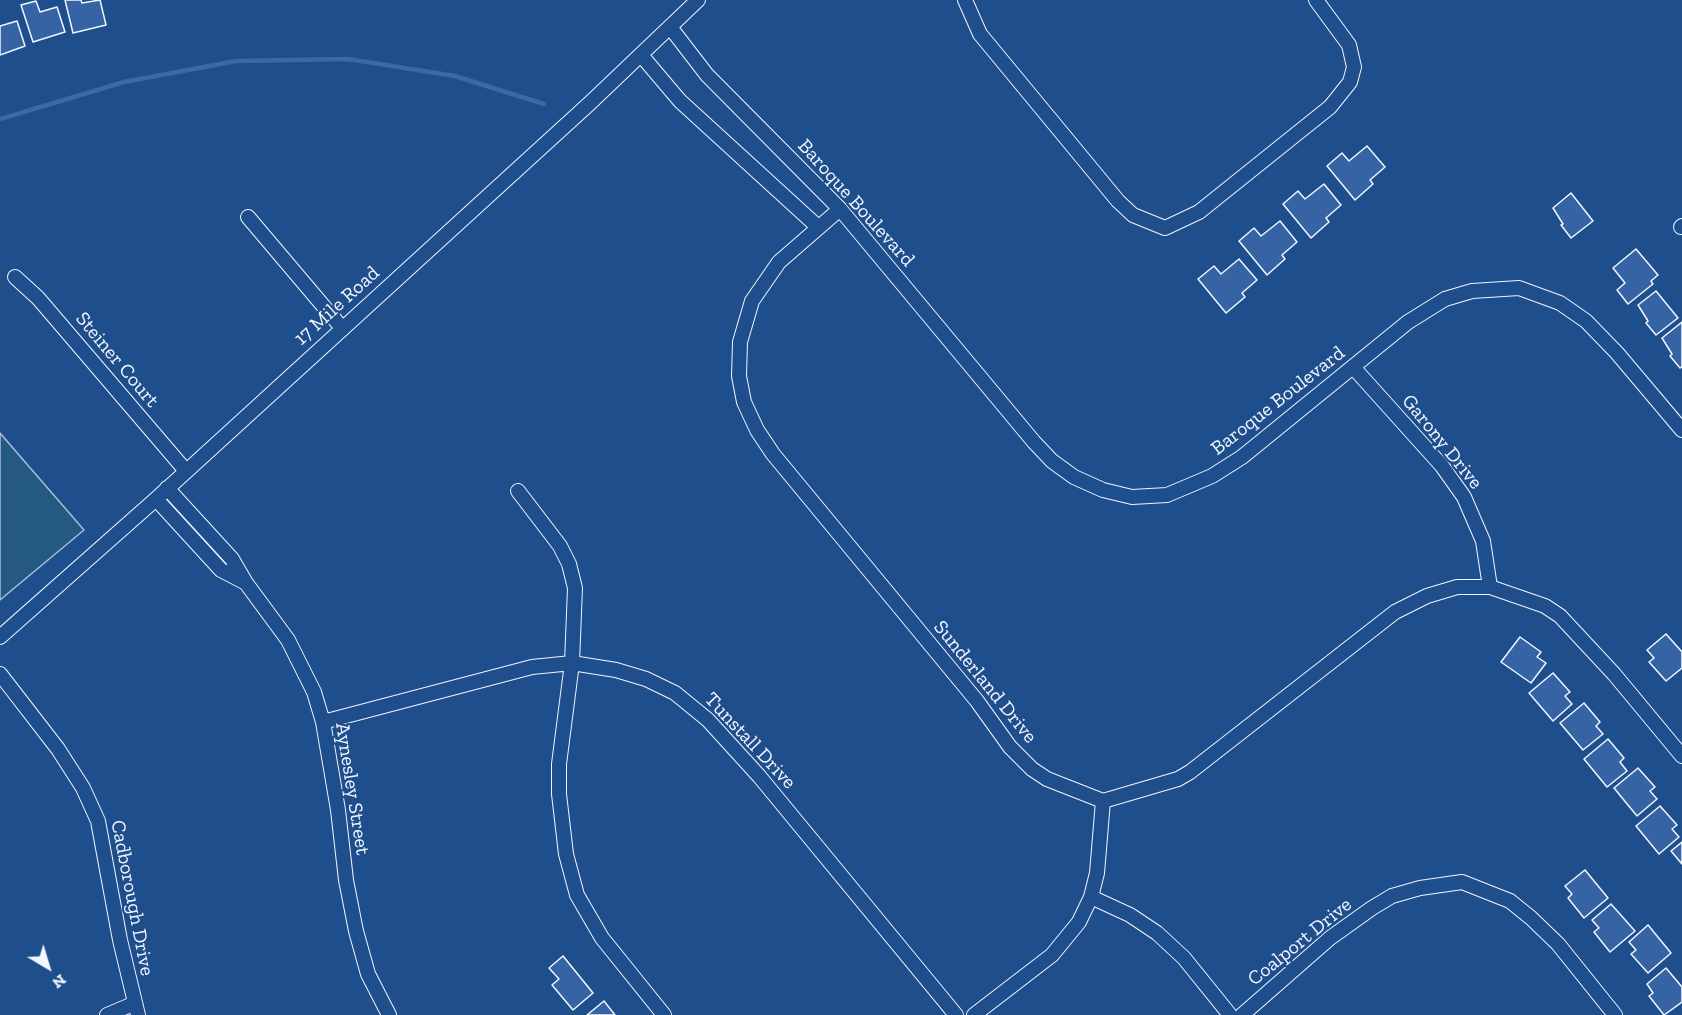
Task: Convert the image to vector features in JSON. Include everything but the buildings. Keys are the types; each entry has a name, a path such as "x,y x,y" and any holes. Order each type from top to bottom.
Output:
{"street":[{"name":"17 Mile Road","path":"0,638 156,499 641,55 698,0"},
{"path":"965,0 980,34 1118,201 1133,215 1165,228 1199,212 1330,106 1350,82 1354,67 1353,56 1344,35 1316,0"},
{"name":"Baroque Boulevard","path":"670,27 707,75 840,209 1034,442 1052,461 1074,477 1103,490 1132,496 1153,496 1196,484 1242,457 1408,322 1446,299 1472,291 1519,288 1560,303 1586,321 1617,352 1682,430"},
{"path":"641,55 680,101 818,227"},
{"name":"Sunderland Drive","path":"840,209 778,262 752,301 740,342 739,376 744,402 757,430 773,454 977,701 1010,747 1032,769 1047,779 1103,801"},
{"path":"248,217 342,328"},
{"name":"Steiner Court","path":"15,278 38,298 186,471"},
{"name":"Garony Drive","path":"1353,367 1442,466 1464,497 1483,541 1490,587"},
{"name":"Aynesley Street","path":"167,488 232,559 246,583 288,640 314,692 323,722 338,810 346,880 356,931 368,974 389,1015"},
{"path":"518,491 550,530 569,564 575,588 572,663 560,765 561,820 566,854 577,895 587,916 617,959 664,1015"},
{"name":"Aynesley Street","path":"156,499 221,570 246,583"},
{"path":"974,1015 1052,955 1079,922 1091,897 1099,863 1103,801 1178,779 1190,772 1395,612 1442,591 1490,587 1545,606 1560,616 1614,674 1682,756"},
{"name":"Tunstall Drive","path":"323,722 467,682 532,667 572,663 616,670 646,679 675,693 708,720 759,776 956,1015"},
{"name":"Cadborough Drive","path":"0,674 58,749 83,788 98,821 135,1009"},
{"name":"Coalport Drive","path":"1242,1015 1330,938 1372,908 1392,896 1420,888 1462,882 1510,901 1531,918 1558,944 1615,1015"},
{"path":"1091,897 1130,915 1158,933 1184,958 1230,1015"},
{"path":"107,1015 135,1009"}],"shaded area":[{"path":"0,433 84,530 0,600"}],"waterway":[{"path":"0,119 124,82 236,61 348,59 455,76 544,104"}]}
